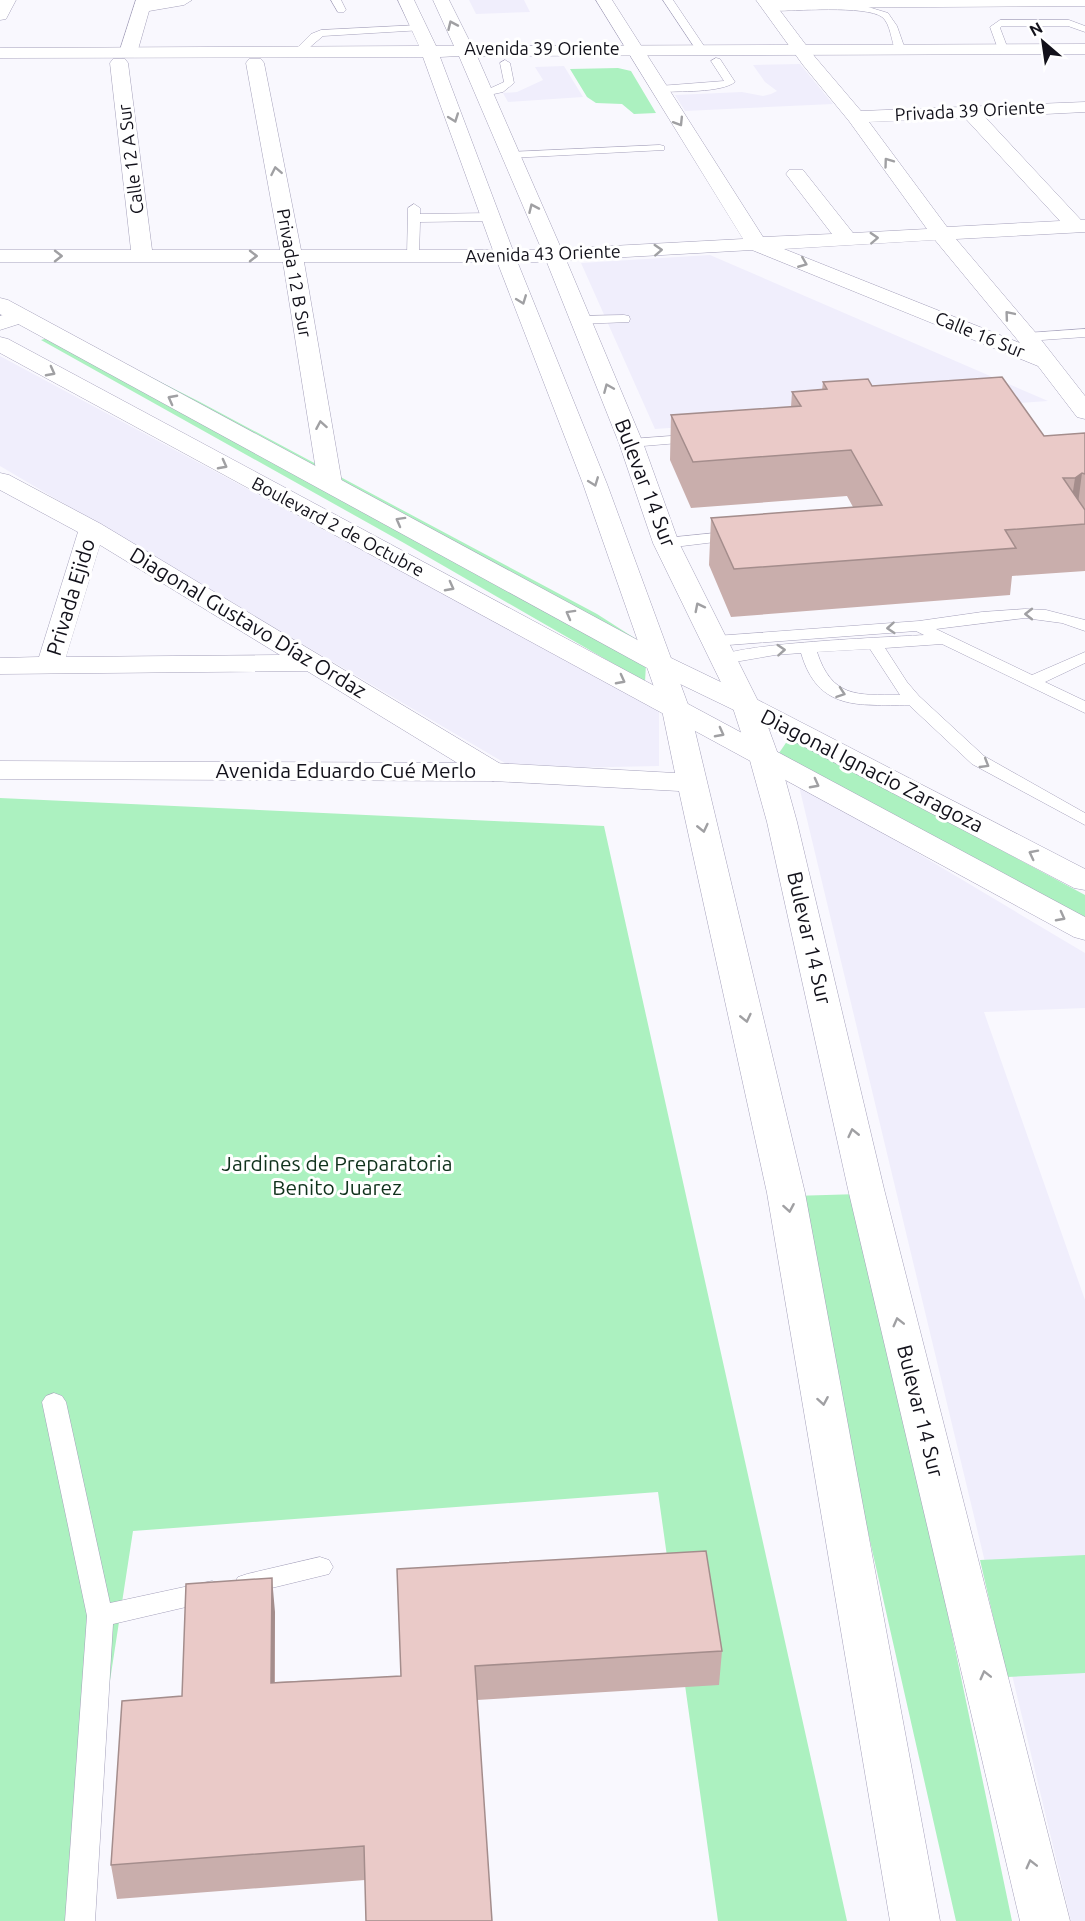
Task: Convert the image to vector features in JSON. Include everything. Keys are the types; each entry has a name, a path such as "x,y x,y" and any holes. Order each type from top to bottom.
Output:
{"main road":[{"path":"0,15 8,0"},
{"path":"143,4 184,0"},
{"path":"406,0 431,56 490,217 595,484 676,710 786,1193 915,1921"},
{"name":"Bulevar 14 Sur","path":"441,0 554,255 631,443 666,543 746,705 764,757 782,822 866,1189 1045,1921"},
{"path":"604,0 757,245"},
{"path":"767,4 1085,1"},
{"name":"Calle 12 A Sur","path":"142,256 124,58 143,4"},
{"name":"Calle 16 Sur","path":"767,4 856,117 941,234 1045,361"},
{"name":"Avenida 39 Oriente","path":"467,56 505,63 701,49 805,55 1085,61"},
{"name":"Avenida 39 Oriente","path":"0,64 299,51 431,56 638,55 716,61 900,49 1085,49"},
{"name":"Avenida 39 Oriente","path":"0,53 255,63 431,56"},
{"name":"Privada 12 B Sur","path":"255,63 292,256 330,483"},
{"name":"Privada 39 Oriente","path":"856,117 1084,108"},
{"path":"969,111 1080,227"},
{"path":"796,174 848,240"},
{"name":"Avenida 43 Oriente","path":"0,256 554,255 1080,227"},
{"name":"Calle 16 Sur","path":"757,245 1045,361"},
{"name":"Boulevard 2 de Octubre","path":"0,305 10,319 69,344 330,483 658,663"},
{"name":"Boulevard 2 de Octubre","path":"0,344 676,710"},
{"path":"1045,361 1085,412"},
{"name":"Diagonal Gustavo Díaz Ordaz","path":"0,480 92,529 493,772"},
{"name":"Privada Ejido","path":"50,665 92,529"},
{"path":"0,666 314,663"},
{"name":"Diagonal Ignacio Zaragoza","path":"658,663 746,705 1085,881"},
{"name":"Diagonal Ignacio Zaragoza","path":"676,710 1085,930"},
{"name":"Avenida Eduardo Cué Merlo","path":"0,770 493,772 692,783"}],"lane":[{"path":"336,0 341,10"},
{"path":"668,0 701,49"},
{"path":"767,4 881,12 888,18 900,49"},
{"path":"1003,49 995,27 1000,23 1069,23 1085,29"},
{"path":"299,51 321,33 419,28"},
{"path":"659,89 720,85 730,82 716,61"},
{"path":"484,95 499,90 509,82 505,63"},
{"path":"510,155 660,148"},
{"path":"413,256 414,213 490,217"},
{"path":"579,320 624,319"},
{"path":"1027,337 1085,333"},
{"path":"631,443 709,437"},
{"path":"666,543 746,535"},
{"path":"719,650 1026,613 1052,615 1074,620 1085,626"},
{"path":"918,626 1085,708"},
{"path":"719,650 808,649 947,639"},
{"path":"875,644 900,685 913,700 978,760 1085,820"},
{"path":"808,649 817,676 832,690 858,698 913,700"},
{"path":"1033,681 1085,657"},
{"path":"54,1402 100,1616 80,1921"},
{"path":"100,1616 320,1568"}],"shaded area":[{"path":"469,0 524,0 530,12 476,14"},
{"path":"800,64 833,104 685,111 675,95 742,92 763,96 777,91 765,82 753,65"},
{"path":"564,66 583,97 508,102 503,93 517,92 543,80 535,67"},
{"path":"710,255 1048,401 655,429 581,263"},
{"path":"0,356 659,710 659,766 515,769 0,466"},
{"path":"798,782 1085,953 1085,1008 984,1012 1085,1300 1085,1921 1071,1921"}],"green space":[{"path":"618,68 631,71 656,113 634,114 622,104 596,103 587,97 570,69"},
{"path":"64,333 200,402 597,614 647,646 645,682 404,543 41,340"},
{"path":"790,737 1085,895 1085,924 779,753"},
{"name":"Jardines de Preparatoria Benito Juarez","path":"0,798 604,826 847,1921 718,1921 658,1492 133,1531 73,1921 0,1921"},
{"path":"860,1194 1012,1921 956,1921 792,1196"},
{"path":"1085,1555 1085,1673 1007,1677 980,1560"}],"building":[{"path":"1002,377 1044,436 1085,433 1085,474 1082,473 1075,478 1063,478 1085,510 1085,524 1005,530 1016,548 734,569 711,518 882,505 851,450 693,462 671,415 801,406 792,392 827,389 823,382 868,379 872,386"},
{"path":"706,1551 722,1651 475,1666 492,1921 366,1921 364,1846 111,1865 122,1701 182,1696 186,1584 272,1578 271,1683 401,1676 397,1569"}]}
